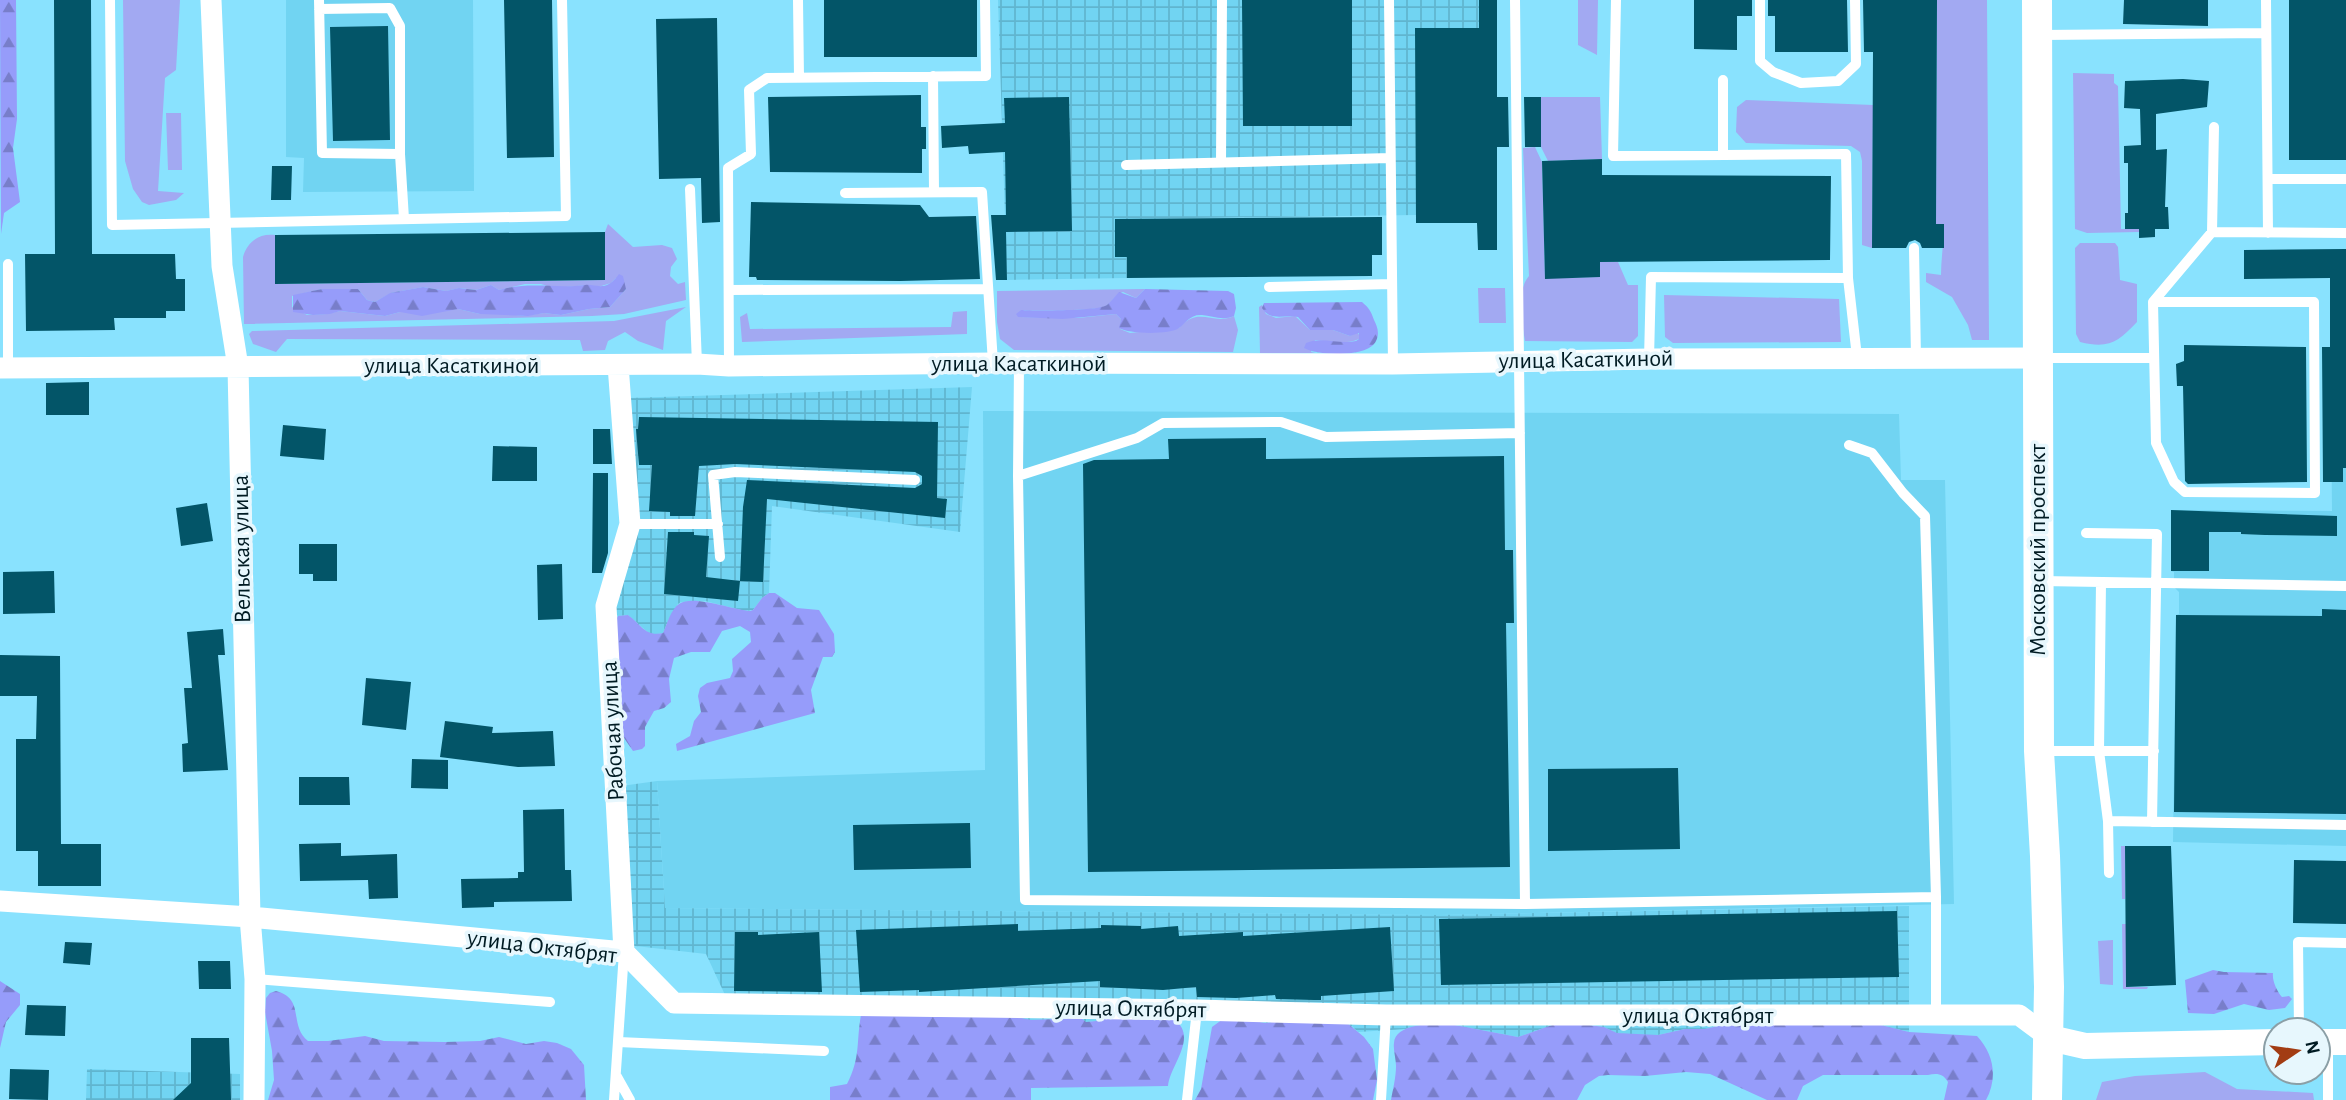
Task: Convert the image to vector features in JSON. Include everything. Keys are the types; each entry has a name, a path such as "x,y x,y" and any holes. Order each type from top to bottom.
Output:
{"main road":[{"name":"Московский проспект","path":"2037,0 2039,751 2050,1038 2047,1100"}],"street":[{"name":"Вельская улица","path":"211,0 222,266 238,367 250,917 255,979 254,1100"},
{"name":"улица Касаткиной","path":"4,368 729,366 993,362 1393,364 1857,357 2037,358"},
{"name":"Рабочая улица","path":"618,365 630,524 606,606 624,952"},
{"name":"улица Октябрят","path":"0,901 250,917 624,952 674,1003 1386,1015 2019,1015 2050,1038 2085,1045 2262,1042"}],"lane":[{"path":"110,0 112,225 566,216 562,0"},
{"path":"798,0 799,77"},
{"path":"729,366 729,168 751,154 749,90 767,78 985,76 985,0"},
{"path":"1221,163 1222,0"},
{"path":"1389,0 1393,364"},
{"path":"1515,0 1525,904"},
{"path":"1616,0 1613,156 1846,154 1848,278 1857,357"},
{"path":"1760,0 1760,61 1773,72 1801,83 1838,81 1856,64 1855,0"},
{"path":"2266,0 2268,233"},
{"path":"400,154 322,153 319,4 390,8 400,26 400,154 404,219"},
{"path":"2037,35 2266,33"},
{"path":"933,76 934,192"},
{"path":"1723,80 1723,155"},
{"path":"2153,302 2314,302 2315,493 2186,492 2174,482 2156,443 2153,302 2211,232 2214,127"},
{"path":"1126,165 1390,158"},
{"path":"2268,179 2346,178"},
{"path":"690,189 697,364"},
{"path":"845,192 982,192 993,362"},
{"path":"2211,232 2346,233"},
{"path":"1914,248 1916,357"},
{"path":"4,368 8,264"},
{"path":"1649,359 1651,277 1848,278"},
{"path":"1269,287 1392,284"},
{"path":"730,290 987,289"},
{"path":"2037,358 2153,358"},
{"path":"1019,363 1018,476 1025,900 1525,904 1936,897"},
{"path":"1018,476 1137,438 1163,423 1281,422 1326,436 1520,433"},
{"path":"1849,446 1872,453 1925,516 1936,897 1936,1016"},
{"path":"720,557 713,475 735,472 915,480"},
{"path":"630,524 718,524"},
{"path":"2086,533 2157,534 2152,822"},
{"path":"2038,581 2346,586"},
{"path":"2101,582 2099,751 2108,821 2109,873"},
{"path":"2039,751 2154,751"},
{"path":"2108,821 2346,825"},
{"path":"2298,1016 2298,942 2346,943"},
{"name":"Рабочая улица","path":"614,1100 624,952"},
{"path":"255,979 550,1002"},
{"path":"1187,1100 1197,1010"},
{"path":"1381,1100 1386,1015"},
{"path":"618,1042 824,1051"},
{"path":"615,1074 630,1100"}],"shaded area":[{"path":"123,0 180,0 176,70 165,78 158,191 184,193 176,200 149,205 142,202 133,189 125,161"},
{"path":"286,0 473,0 474,191 303,192 304,158 286,157"},
{"path":"998,0 1479,0 1479,28 1416,28 1416,215 1116,219 1115,257 1127,257 1127,278 1007,280"},
{"path":"1578,0 1598,0 1597,55 1578,45"},
{"path":"1937,0 1987,0 1989,340 1972,340 1968,325 1952,297 1926,282 1926,273 1941,275 1944,231 1944,224 1936,224"},
{"path":"2073,73 2114,74 2114,83 2118,86 2121,229 2139,229 2139,232 2087,233 2075,229"},
{"path":"1541,97 1600,97 1602,159 1548,161 1541,147"},
{"path":"1746,100 1873,105 1872,248 1862,245 1860,152 1851,146 1746,143 1736,132 1737,107"},
{"path":"166,113 181,113 182,170 168,170"},
{"path":"1535,147 1542,162 1545,278 1599,277 1600,262 1618,262 1628,285 1638,285 1638,336 1632,342 1525,341 1521,298 1529,276 1523,148"},
{"path":"608,224 633,247 662,245 672,248 677,259 671,267 670,276 678,284 685,282 686,300 624,314 592,316 244,324 243,257 251,243 264,235 275,235 275,284 605,280 605,232","holes":["616,278 626,289 610,307 561,315 480,314 458,309 400,312 385,316 340,311 307,315 292,307 292,296 322,289 358,289 367,300 375,302 391,293 423,287 446,291 460,288 476,290 491,285 499,290 525,284 541,284 554,288 588,285 598,287 611,283"]},
{"path":"2080,243 2115,243 2118,247 2120,280 2137,284 2137,322 2124,335 2106,344 2080,342 2076,334 2075,248"},
{"path":"2330,278 2346,278 2346,846 2173,842 2176,615 2179,614 2179,592 2174,587 2174,572 2171,571 2171,510 2332,511"},
{"path":"1478,288 1505,288 1506,323 1479,323"},
{"path":"1145,289 1136,298 1123,292 1101,308 1021,310 1018,317 1078,318 1116,314 1121,319 1120,329 1130,333 1179,328 1186,321 1199,317 1219,319 1234,316 1238,330 1233,352 1014,350 1000,339 997,291"},
{"path":"1664,295 1839,299 1841,342 1673,343 1665,337"},
{"path":"1262,305 1266,314 1276,318 1295,316 1310,330 1333,330 1350,336 1357,332 1359,339 1343,342 1315,340 1311,352 1315,353 1260,353 1259,307"},
{"path":"686,307 666,321 663,350 638,341 625,332 608,341 605,350 583,351 580,340 287,339 276,352 253,344 249,334 252,331 614,321"},
{"path":"967,311 967,334 742,342 740,317 747,313 750,329 951,327 953,312"},
{"path":"972,387 960,532 772,506 769,593 753,610 745,611 705,601 681,602 663,633 651,635 628,615 618,616 610,606 637,524 628,398"},
{"path":"983,411 1899,414 1901,480 1945,480 1954,904 1439,915 665,908 657,781 985,770"},
{"path":"657,781 665,908 1439,915 1909,906 1909,1032 1881,1025 1731,1023 1658,1035 1630,1035 1616,1033 1604,1027 1555,1024 1518,1037 1444,1023 1358,1032 1352,1026 1265,1023 1244,1019 1101,1016 1096,1021 1086,1022 1080,1018 1031,1020 732,1010 706,954 618,944 614,787"},
{"path":"2121,846 2125,846 2125,899 2122,899"},
{"path":"2122,924 2126,924 2126,987 2148,987 2147,989 2123,989"},
{"path":"2113,940 2113,985 2100,984 2098,941"},
{"path":"87,1069 240,1074 240,1100 86,1100"},
{"path":"2205,1072 2237,1089 2313,1093 2314,1100 2096,1100 2102,1082 2135,1076"}],"green space":[{"path":"0,0 16,0 17,119 13,148 20,202 4,213 1,234"},
{"path":"619,274 623,276 626,289 610,307 561,315 480,314 458,309 422,316 400,312 385,316 340,311 313,315 293,312 293,295 322,289 358,289 367,300 375,302 390,293 423,287 446,291 459,288 476,290 491,285 499,290 532,286 604,286"},
{"path":"1145,289 1228,291 1234,294 1234,316 1222,318 1198,315 1174,330 1149,333 1119,328 1121,319 1116,314 1063,319 1018,317 1016,314 1021,310 1102,307 1119,292 1136,298"},
{"path":"1362,302 1372,314 1378,330 1376,341 1371,347 1342,354 1320,353 1304,348 1306,343 1312,341 1356,341 1359,339 1359,333 1350,336 1333,330 1310,330 1298,317 1269,315 1262,308 1264,303"},
{"path":"769,593 775,593 797,608 819,610 834,634 835,652 832,657 823,657 811,690 815,713 677,751 676,744 690,736 694,721 701,712 698,696 700,688 707,683 730,678 733,671 732,659 751,642 750,632 740,626 722,631 710,652 691,652 674,658 669,679 671,702 654,711 645,727 645,746 633,751 624,738 620,722 615,622 618,616 628,615 648,632 657,634 663,633 674,609 685,601 750,611"},
{"path":"2213,970 2273,973 2280,995 2292,999 2285,1008 2269,1010 2244,1004 2214,1014 2188,1013 2185,980"},
{"path":"0,981 20,994 20,1005 6,1022 0,1048"},
{"path":"276,991 291,1000 299,1028 308,1041 365,1036 384,1041 445,1042 480,1041 499,1037 526,1044 544,1041 557,1043 571,1049 584,1065 586,1100 268,1100 274,1080 265,1012 266,998"},
{"path":"1004,1014 1031,1020 1081,1018 1086,1022 1096,1021 1101,1016 1175,1020 1184,1035 1183,1043 1168,1086 1031,1088 1031,1100 830,1100 830,1087 847,1084 851,1074 861,1015"},
{"path":"1223,1019 1265,1023 1286,1020 1346,1022 1364,1037 1373,1049 1377,1080 1373,1100 1195,1100 1201,1089 1212,1027"},
{"path":"1444,1023 1518,1037 1555,1024 1582,1024 1604,1027 1617,1033 1658,1035 1731,1023 1881,1025 1909,1032 1977,1036 1987,1050 1993,1075 1986,1100 1944,1100 1948,1082 1937,1074 1823,1075 1803,1086 1797,1100 1767,1100 1710,1074 1686,1072 1645,1076 1599,1076 1585,1085 1577,1100 1391,1100 1396,1070 1396,1037 1400,1032 1414,1026"}],"building":[{"path":"54,0 91,0 92,254 175,254 176,279 185,279 185,311 166,311 166,318 114,318 115,330 26,331 25,254 55,254"},
{"path":"504,0 552,0 554,157 507,158"},
{"path":"824,0 977,0 977,57 824,57"},
{"path":"1242,0 1352,0 1352,126 1243,126"},
{"path":"1479,0 1497,0 1497,97 1508,97 1509,147 1497,147 1497,250 1478,250 1477,223 1416,223 1415,28 1479,28"},
{"path":"1694,0 1752,0 1752,16 1737,16 1737,50 1694,49"},
{"path":"1768,0 1847,0 1848,52 1775,52 1775,16 1768,16"},
{"path":"1863,0 1937,0 1936,224 1944,224 1944,248 1922,248 1915,240 1909,242 1906,248 1872,248 1873,52 1864,52"},
{"path":"2124,0 2208,0 2208,26 2123,24"},
{"path":"2289,0 2346,0 2346,160 2289,160"},
{"path":"717,18 720,222 702,223 701,178 659,179 656,19"},
{"path":"388,26 390,140 333,141 330,27"},
{"path":"2125,81 2209,81 2207,107 2156,114 2156,150 2167,149 2165,207 2168,207 2169,229 2155,229 2155,237 2139,238 2139,229 2125,229 2125,213 2128,213 2128,163 2124,163 2124,146 2141,145 2140,109 2124,108"},
{"path":"921,95 921,127 926,127 922,173 770,172 768,97"},
{"path":"1069,97 1072,231 1006,232 1007,280 996,280 991,215 1006,215 1005,152 969,154 968,146 942,148 941,126 1005,123 1004,98"},
{"path":"1524,97 1541,97 1541,147 1525,147"},
{"path":"1602,159 1602,175 1831,176 1830,260 1600,262 1600,277 1545,279 1542,161"},
{"path":"272,166 292,166 291,200 271,200"},
{"path":"751,202 920,205 929,217 976,216 980,279 757,280 756,277 749,277"},
{"path":"1382,217 1382,255 1372,255 1372,276 1127,278 1127,257 1115,257 1115,219"},
{"path":"605,232 605,280 275,284 275,235"},
{"path":"2346,249 2346,468 2343,468 2343,482 2323,482 2322,347 2330,347 2330,278 2244,279 2244,250"},
{"path":"2184,345 2306,347 2307,482 2188,484 2185,481 2183,386 2177,386 2176,364 2184,361"},
{"path":"89,382 89,415 46,415 46,383"},
{"path":"639,417 938,422 937,498 947,499 945,518 767,499 763,582 740,581 743,507 747,480 915,488 922,484 922,476 915,472 735,464 699,466 695,516 670,516 670,512 649,511 652,465 639,465 636,429"},
{"path":"283,425 326,429 324,460 280,456"},
{"path":"593,429 610,429 612,464 593,464"},
{"path":"1266,438 1266,459 1504,456 1505,550 1513,550 1514,623 1506,623 1510,867 1088,872 1083,464 1094,460 1169,459 1168,439"},
{"path":"493,446 537,447 537,481 492,481"},
{"path":"593,473 608,473 608,553 602,573 592,573"},
{"path":"207,503 213,541 181,546 176,508"},
{"path":"2171,510 2337,516 2337,536 2209,532 2209,571 2171,571"},
{"path":"668,532 694,532 694,535 709,536 706,577 740,581 738,601 664,594"},
{"path":"299,544 337,544 337,581 313,581 313,574 299,574"},
{"path":"562,564 563,619 538,620 537,565"},
{"path":"54,571 55,613 3,614 3,572"},
{"path":"2322,609 2346,610 2346,814 2174,812 2176,615 2322,616"},
{"path":"223,629 225,655 218,655 228,770 183,772 182,744 188,743 184,688 192,688 187,632"},
{"path":"0,655 60,656 61,844 101,844 101,886 38,886 38,851 16,851 16,739 36,739 37,696 0,696"},
{"path":"366,678 411,682 406,730 362,725"},
{"path":"445,721 493,727 492,733 553,731 555,766 518,767 440,757"},
{"path":"412,759 448,760 448,789 411,788"},
{"path":"1678,768 1680,849 1548,851 1548,769"},
{"path":"299,777 349,777 350,805 299,805"},
{"path":"564,809 565,870 571,870 572,901 494,902 494,907 462,908 461,879 518,878 518,872 524,872 523,810"},
{"path":"970,823 971,868 854,870 853,825"},
{"path":"341,843 341,856 397,854 398,898 369,899 368,880 300,881 299,844"},
{"path":"2125,846 2171,846 2176,985 2126,987"},
{"path":"2294,860 2346,861 2346,924 2293,923"},
{"path":"1897,911 1899,977 1441,985 1439,919"},
{"path":"1018,924 1018,931 1101,928 1101,925 1141,926 1141,929 1178,926 1179,936 1243,932 1243,936 1390,927 1394,991 1321,996 1321,1000 1276,999 1275,995 1197,997 1196,987 1163,990 1100,987 1100,981 919,992 860,992 856,930"},
{"path":"735,932 758,932 758,935 819,932 822,992 734,991"},
{"path":"65,942 92,943 90,965 63,963"},
{"path":"198,961 230,961 231,989 199,989"},
{"path":"27,1005 66,1006 65,1036 25,1035"},
{"path":"191,1038 229,1038 231,1100 173,1100 191,1083"},
{"path":"10,1069 49,1070 48,1100 9,1099"}]}
